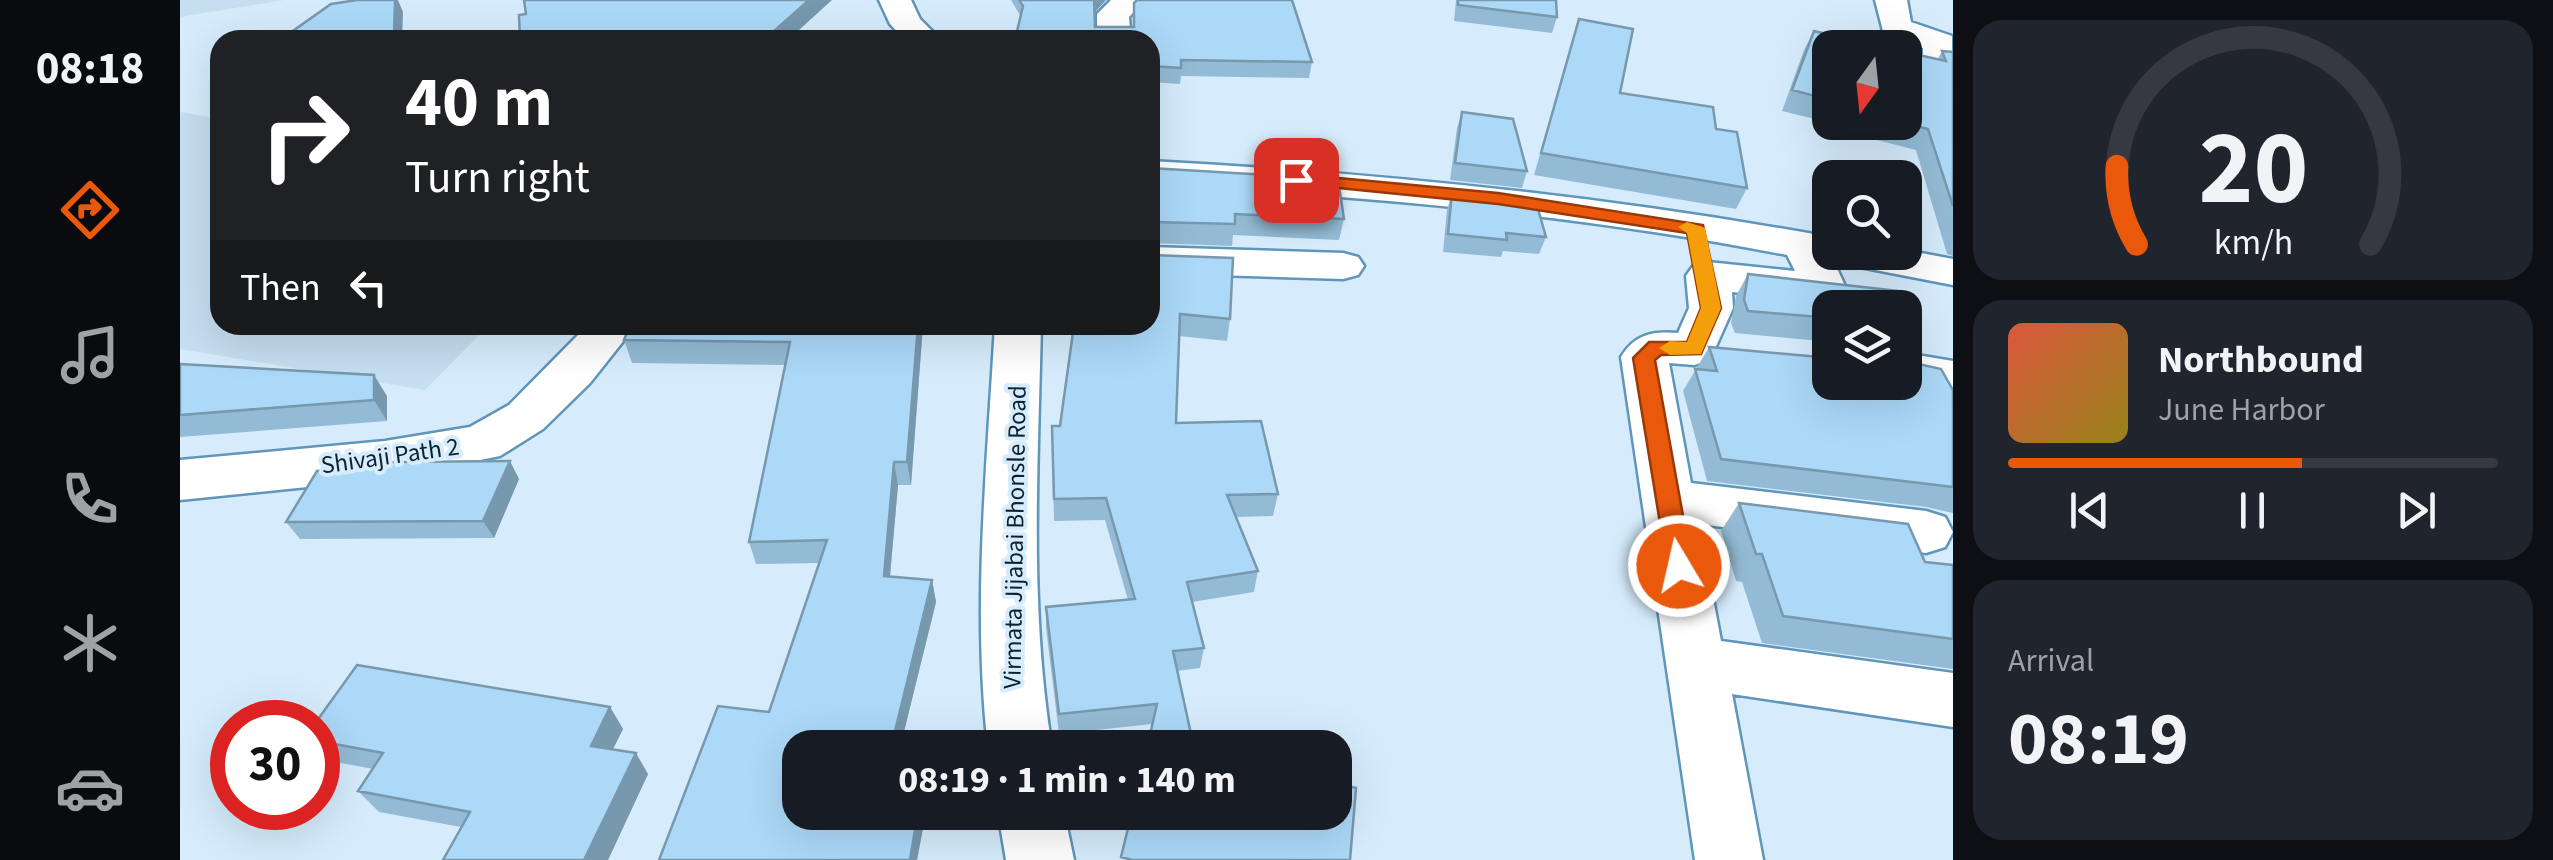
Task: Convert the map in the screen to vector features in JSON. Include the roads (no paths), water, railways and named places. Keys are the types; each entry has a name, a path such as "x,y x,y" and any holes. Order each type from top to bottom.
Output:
{"street":[{"path":"1114,30 1113,14 1130,0"},
{"path":"1885,25 1940,43 1940,60"},
{"path":"1160,174 1350,183 1498,199 1702,252 1812,265"},
{"path":"1702,252 1714,351 1657,347 1644,358 1728,860"},
{"path":"1160,260 1343,266"},
{"path":"1905,270 1953,272"},
{"name":"Shivaji Path 2","path":"180,480 385,460 482,443 526,417 573,372 604,335"},
{"name":"Virmata Jijabai Bhonsle Road","path":"1017,730 1010,592 1018,335"},
{"path":"1922,372 1953,377"},
{"path":"1668,500 1926,532"},
{"path":"1695,663 1953,700"},
{"path":"1034,830 1040,860"}]}
